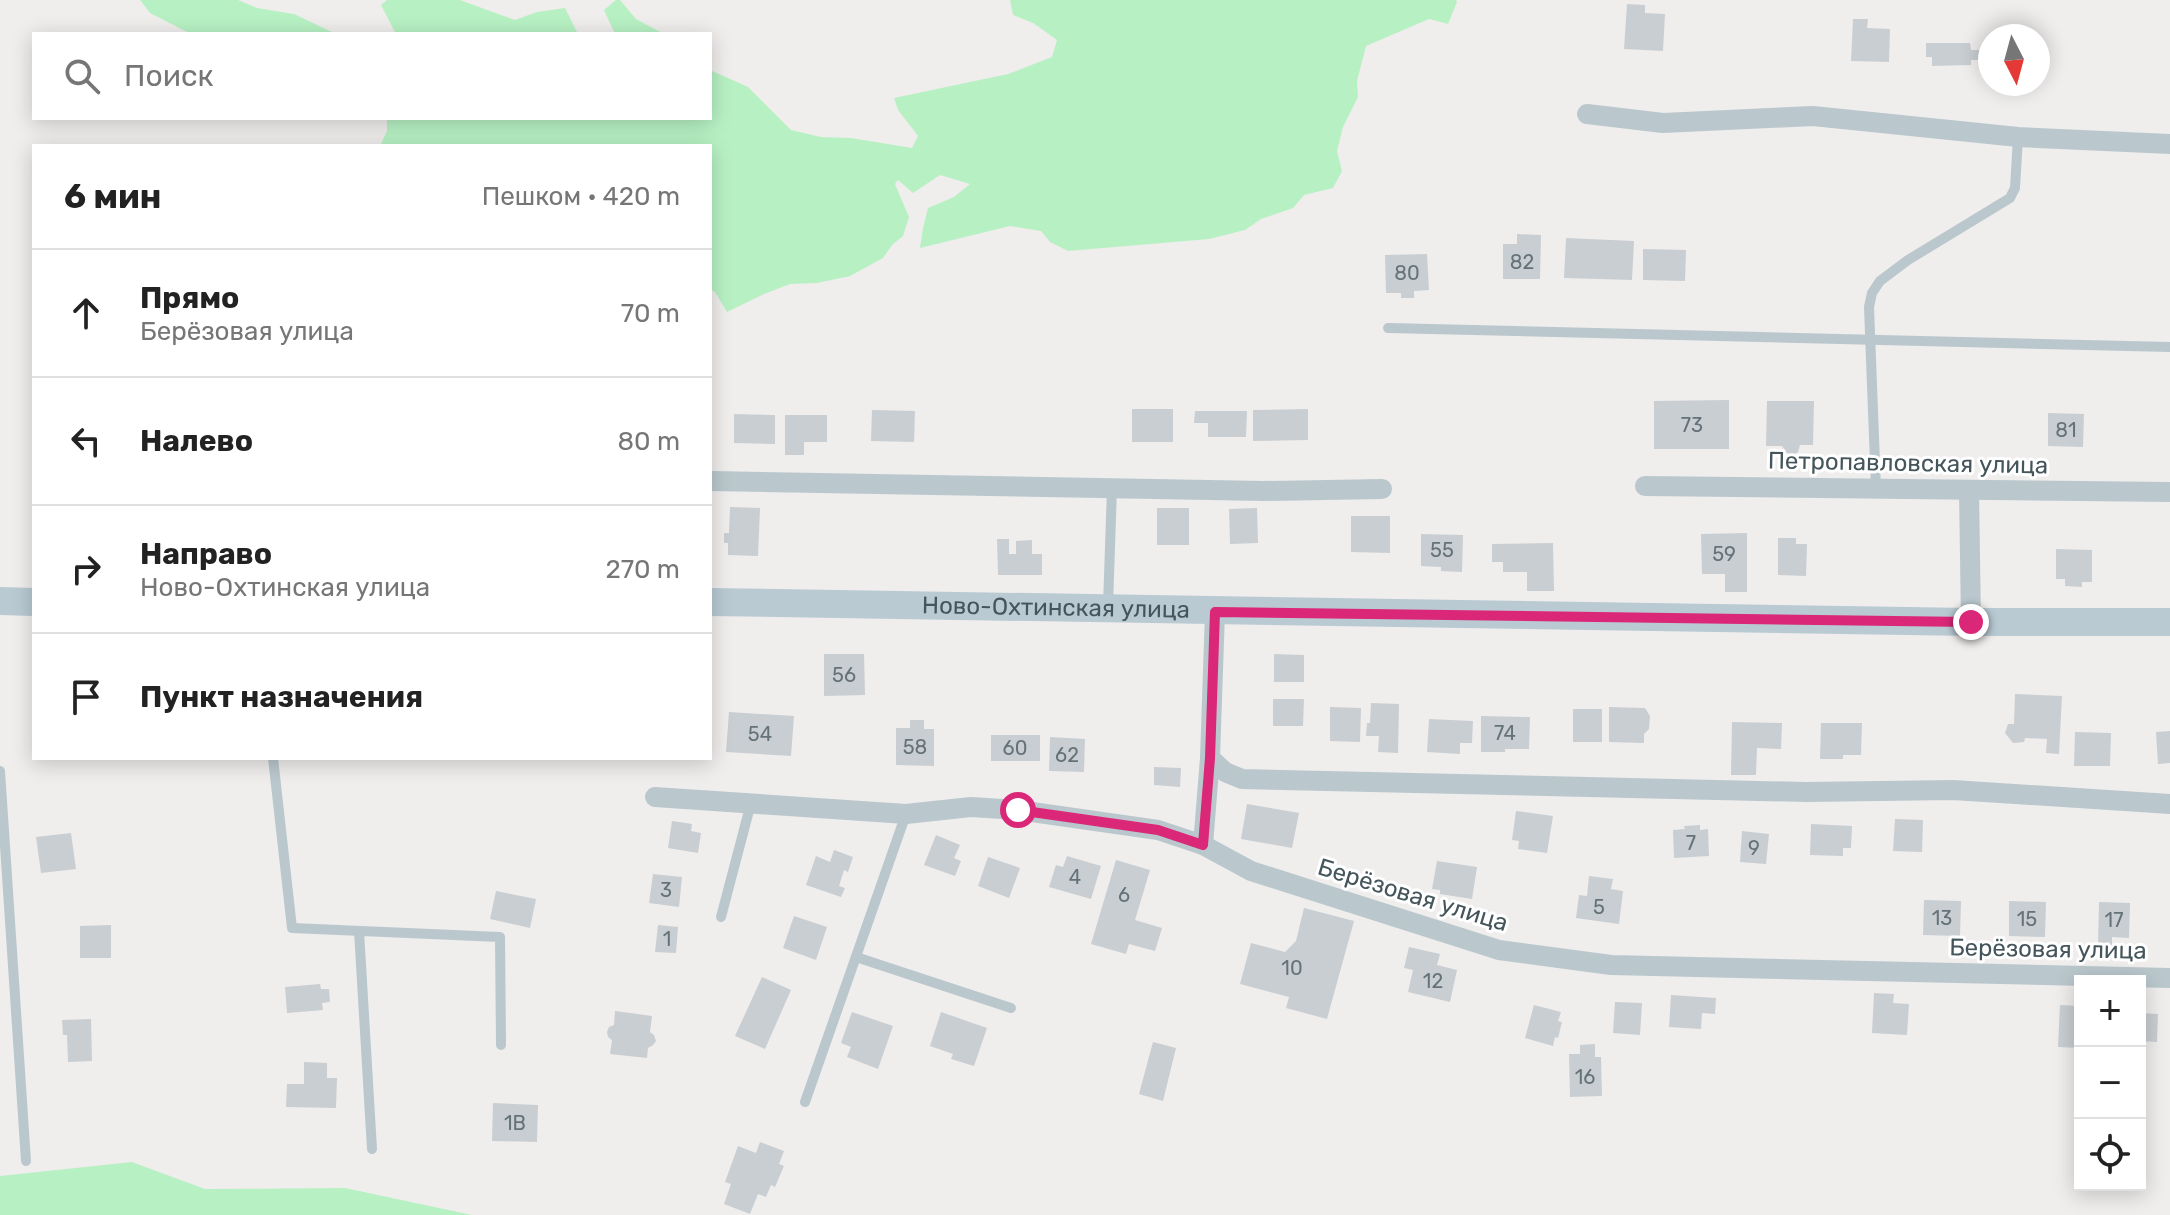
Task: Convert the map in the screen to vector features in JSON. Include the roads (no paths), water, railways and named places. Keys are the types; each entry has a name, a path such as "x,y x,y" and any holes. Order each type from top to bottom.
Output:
{"street":[{"path":"1587,114 1663,123 1813,116 2018,137 2170,144"},
{"path":"712,481 1264,491 1382,489"},
{"name":"Петропавловская улица","path":"1645,486 2170,492"},
{"path":"1969,490 1971,622"},
{"path":"0,601 32,602"},
{"name":"Ново-Охтинская улица","path":"712,602 1215,612 2170,622"},
{"path":"1203,845 1210,758 1215,612"},
{"path":"1210,758 1225,772 1242,779 1806,792 1953,790 2170,804"},
{"name":"Берёзовая улица","path":"655,797 906,814 971,807 1018,810 1158,830 1203,845 1251,871 1499,950 1611,965 2170,978"}],"lane":[{"path":"1876,489 1869,307 1872,293 1880,281 1908,260 2010,198 2015,188 2018,137"},
{"path":"1388,328 2170,347"},
{"path":"1108,608 1112,488"},
{"path":"273,760 292,928 500,937 501,1045"},
{"path":"0,771 26,1161"},
{"path":"721,917 751,803"},
{"path":"805,1102 906,814"},
{"path":"359,931 372,1149"},
{"path":"856,957 1011,1008"}]}
